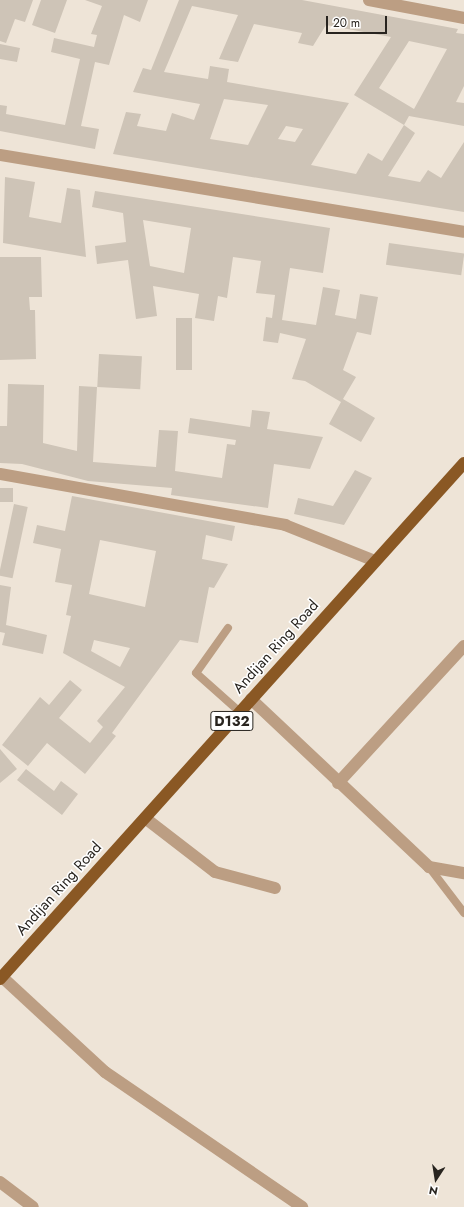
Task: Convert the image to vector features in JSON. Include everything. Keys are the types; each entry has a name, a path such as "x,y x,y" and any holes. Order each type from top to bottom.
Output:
{"highway":[{"name":"Andijan Ring Road","path":"1,978 464,463"}],"street":[{"path":"369,0 464,18"},
{"path":"0,155 464,232"},
{"path":"0,474 285,525 375,561"},
{"path":"338,783 464,646"},
{"path":"251,699 338,783 429,867 464,873"},
{"path":"145,818 215,872 275,888"},
{"path":"1,978 105,1072 302,1207"},
{"path":"0,1182 33,1207"}],"lane":[{"path":"228,628 196,673 240,712"},
{"path":"429,867 464,913"}],"building":[{"path":"0,0 33,0 25,22 15,19 6,43 0,41"},
{"path":"41,0 67,0 55,33 32,25"},
{"path":"85,0 148,0 140,22 124,15 109,65 95,62 81,126 99,129 95,149 0,131 0,105 7,106 6,114 65,125 80,59 51,52 54,38 94,47 97,35 91,34 102,6"},
{"path":"179,0 302,0 458,29 456,33 464,34 464,86 456,102 464,103 464,126 409,116 404,125 415,133 388,176 420,182 428,170 441,178 464,142 464,212 113,154 126,112 141,114 137,126 166,131 172,113 194,120 200,104 133,92 143,68 151,70","holes":["192,6 238,15 219,59 238,62 254,24 302,33 298,43 313,46 326,25 391,37 354,95 404,125 382,161 368,153 356,174 311,165 349,103 227,82 229,69 210,66 208,79 164,72","409,41 447,49 414,109 379,88","224,99 268,105 248,145 210,139","286,126 303,129 295,142 278,139"]},
{"path":"0,44 20,48 17,62 0,59"},
{"path":"5,177 35,182 29,217 61,223 67,188 80,190 86,257 3,243"},
{"path":"95,191 330,228 323,273 290,268 282,320 316,325 323,287 340,290 335,315 356,319 360,294 378,297 371,335 357,332 343,370 356,377 343,399 375,418 361,442 329,424 341,402 305,381 292,379 306,339 280,333 278,343 263,341 266,317 272,318 275,295 256,293 261,261 233,257 227,298 218,296 214,321 195,318 199,294 153,286 157,316 136,319 128,260 97,264 95,246 126,242 123,213 92,207","holes":["143,220 191,228 184,273 150,266"]},
{"path":"389,243 464,254 461,275 386,265"},
{"path":"0,257 41,257 42,297 29,297 30,310 35,310 36,359 0,360"},
{"path":"176,318 192,318 192,370 176,370"},
{"path":"99,354 142,356 140,389 97,387"},
{"path":"8,384 44,385 43,443 77,451 79,386 97,387 93,462 156,467 159,430 178,431 175,471 222,478 227,444 235,445 236,440 188,433 190,418 250,427 252,410 270,412 267,429 323,437 310,469 274,464 268,508 171,495 172,488 88,481 22,464 0,463 0,426 7,426"},
{"path":"355,470 372,478 344,525 294,514 298,498 333,506"},
{"path":"0,488 13,488 13,502 0,502"},
{"path":"72,496 235,526 232,541 206,535 202,559 228,564 214,588 209,587 198,643 180,640 112,733 116,736 85,774 47,743 28,766 2,745 40,697 49,705 70,680 82,690 59,718 90,743 103,727 97,721 125,687 63,653 71,616 66,615 72,585 55,582 61,549 33,543 37,525 65,531","holes":["100,540 156,551 145,607 89,594","94,640 130,648 120,667 91,651"]},
{"path":"14,504 28,507 13,578 0,576 0,570"},
{"path":"0,585 11,587 6,625 47,635 43,654 2,645 5,633 0,632"},
{"path":"0,749 17,769 0,783"},
{"path":"26,769 54,791 61,781 78,794 62,815 17,780"}]}
